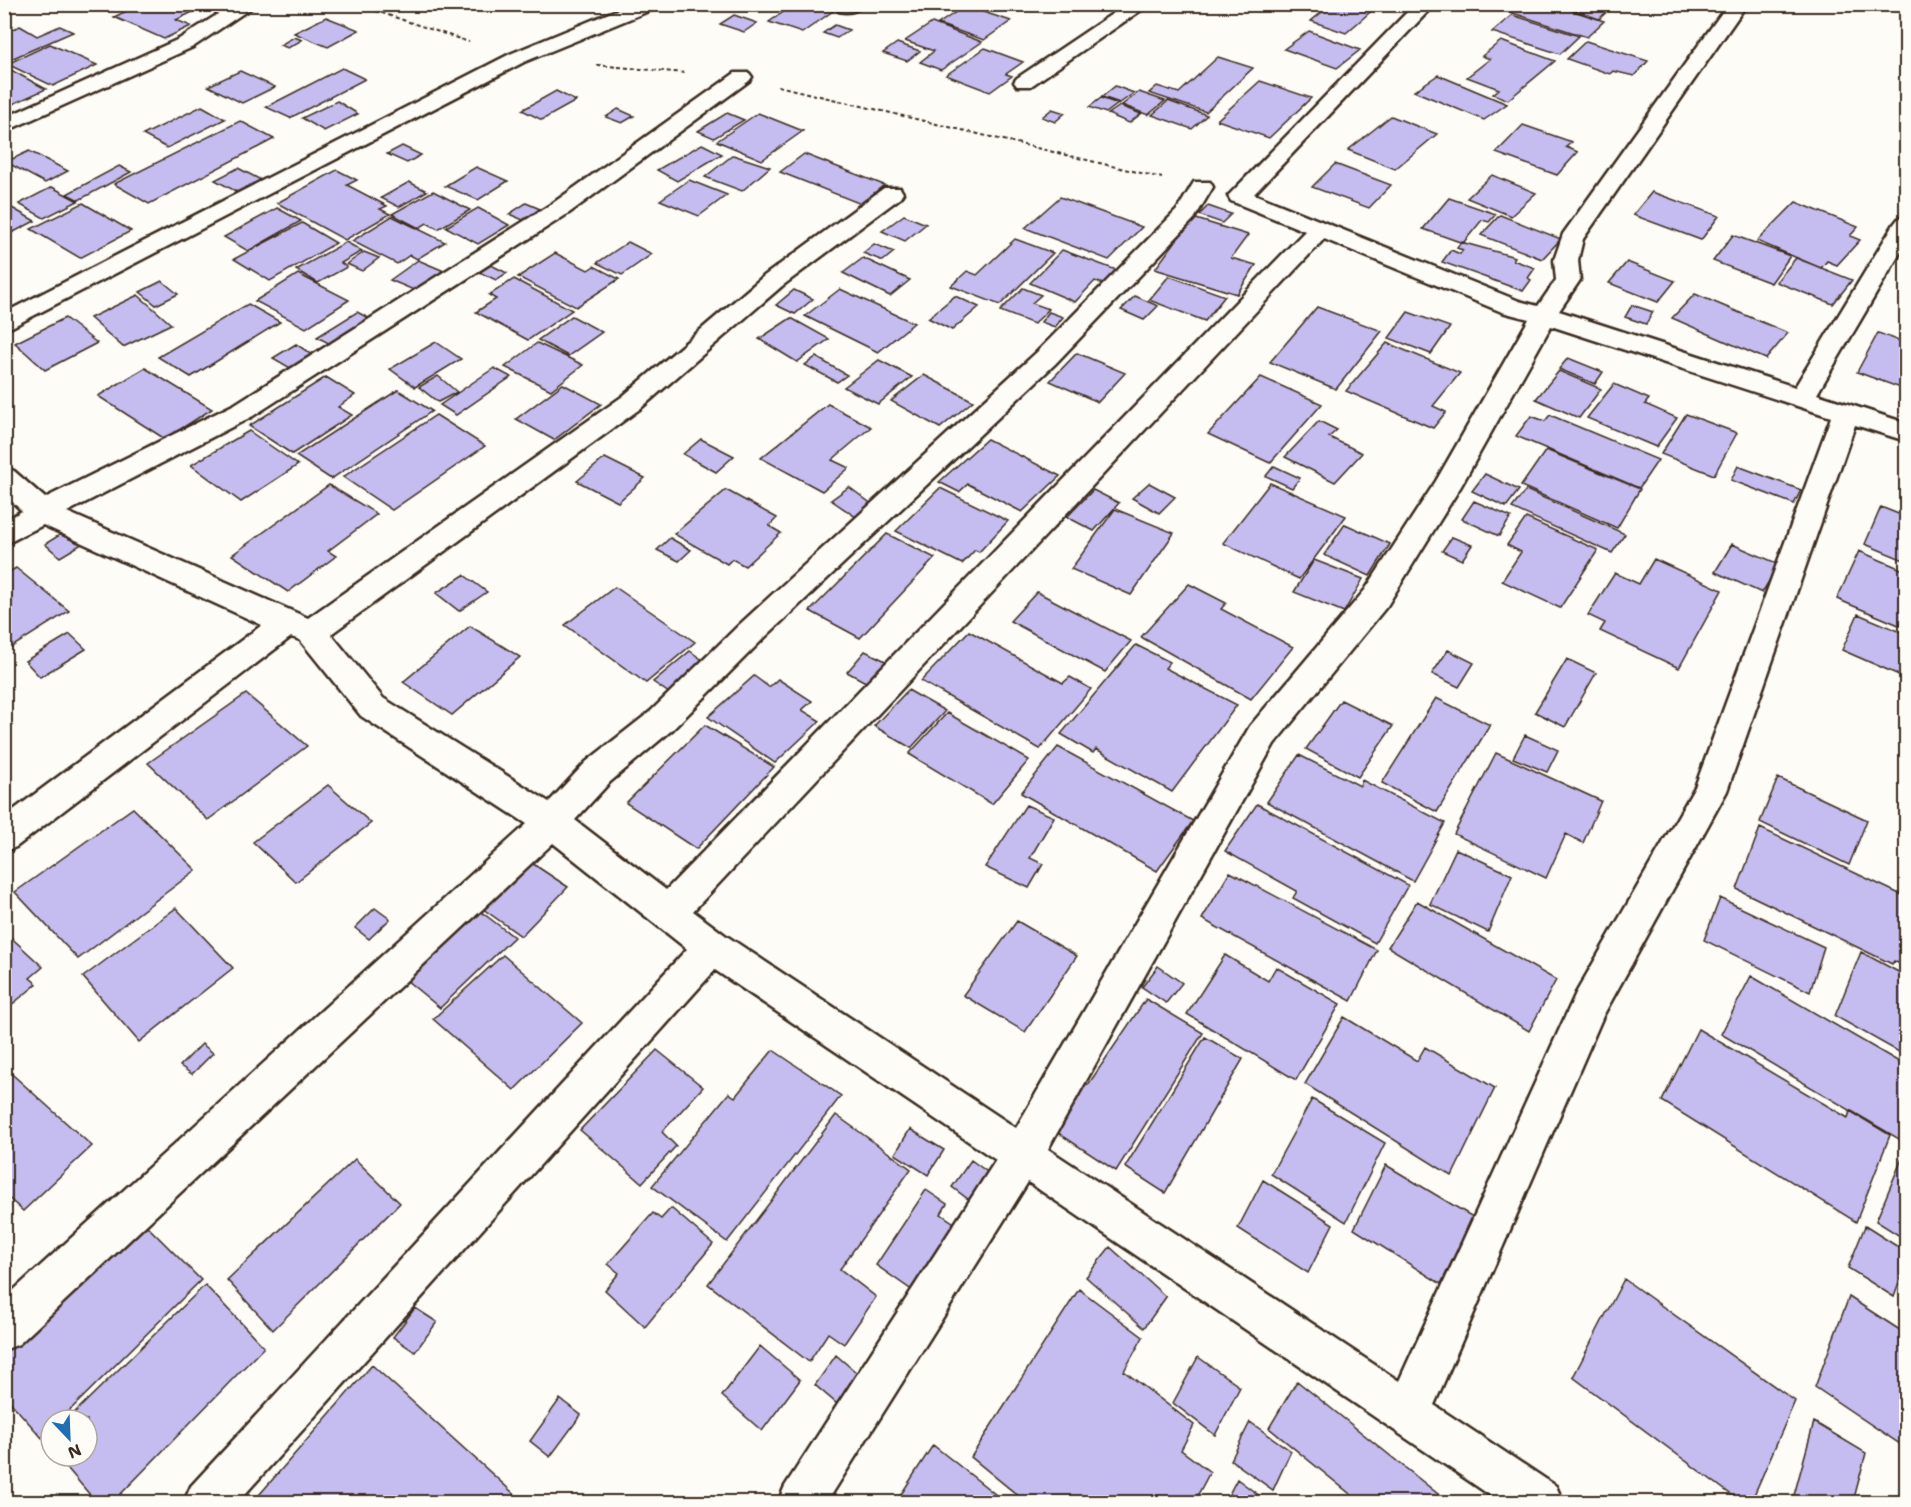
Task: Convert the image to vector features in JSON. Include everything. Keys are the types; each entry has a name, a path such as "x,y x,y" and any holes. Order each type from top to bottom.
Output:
{"street":[{"path":"4,126 186,43 248,4"},
{"path":"4,322 517,58 649,4"},
{"path":"1024,82 1141,4"},
{"path":"1426,4 1239,195 1319,230 1511,307 1544,315 1847,411 1906,432"},
{"path":"801,1503 1021,1157 1262,735 1376,598 1447,486 1544,315 1568,280 1566,260 1571,239 1738,4"},
{"path":"4,535 42,512 244,410 561,208 742,77"},
{"path":"4,1329 552,822 598,772 662,720 750,633 1046,358 1179,222 1202,187"},
{"path":"4,837 299,628 632,402 773,281 892,193"},
{"path":"1802,397 1906,224"},
{"path":"667,914 1319,230"},
{"path":"1408,1412 1589,1005 1710,791 1847,411"},
{"path":"4,478 42,512 299,628 372,707 552,822 712,947 1021,1157 1408,1412 1532,1500"},
{"path":"207,1503 712,947"}],"path":[{"path":"355,4 517,58 742,77 1202,187"}],"building":[{"path":"141,4 189,4 199,9 176,20 191,26 164,39 114,17"},
{"path":"795,4 840,6 802,33 769,22"},
{"path":"1332,4 1370,4 1376,7 1346,33 1311,21"},
{"path":"1496,4 1552,4 1604,21 1587,37 1494,7"},
{"path":"1557,4 1610,4 1613,6 1599,19"},
{"path":"965,6 1011,21 984,40 938,24"},
{"path":"734,15 757,23 744,32 720,24"},
{"path":"1512,15 1579,36 1560,54 1492,32"},
{"path":"326,17 359,30 328,47 294,33"},
{"path":"932,23 982,42 941,70 920,62 934,51 905,41"},
{"path":"835,25 849,30 837,38 823,33"},
{"path":"20,26 37,36 60,26 73,32 4,62 4,33"},
{"path":"1309,31 1360,50 1337,68 1284,49"},
{"path":"294,37 302,40 288,48 280,45"},
{"path":"1501,41 1555,61 1508,100 1493,94 1499,89 1467,77 1490,59 1482,56"},
{"path":"1586,41 1648,61 1634,76 1613,71 1610,74 1567,59"},
{"path":"897,43 920,51 907,61 883,53"},
{"path":"50,44 97,65 53,86 7,64"},
{"path":"985,48 1023,62 1006,74 1012,76 990,92 946,75"},
{"path":"1218,57 1253,68 1206,112 1149,93 1157,86 1179,93"},
{"path":"342,68 365,79 290,118 266,107"},
{"path":"9,69 46,89 4,108 4,71"},
{"path":"240,71 275,87 242,103 208,86"},
{"path":"1438,75 1507,104 1484,120 1414,91"},
{"path":"1260,81 1311,98 1269,138 1217,120"},
{"path":"1115,86 1134,93 1120,103 1102,97"},
{"path":"556,91 576,101 542,120 522,110"},
{"path":"1139,92 1165,101 1148,115 1122,105"},
{"path":"1101,98 1118,104 1106,113 1089,107"},
{"path":"337,101 358,114 324,131 302,118"},
{"path":"1168,101 1207,115 1192,129 1152,115"},
{"path":"202,106 225,119 167,148 143,135"},
{"path":"1120,106 1141,114 1129,123 1108,114"},
{"path":"618,109 634,116 622,123 606,117"},
{"path":"1052,109 1065,113 1055,122 1042,117"},
{"path":"727,113 744,120 714,138 698,131"},
{"path":"758,113 803,131 762,160 717,141"},
{"path":"1391,116 1437,134 1395,169 1348,150"},
{"path":"240,121 274,139 149,204 114,184"},
{"path":"1523,125 1572,142 1566,147 1578,152 1557,175 1496,153"},
{"path":"702,144 722,154 677,181 657,170"},
{"path":"402,146 421,155 407,163 387,154"},
{"path":"29,151 68,171 45,183 6,162"},
{"path":"804,154 884,185 861,204 780,172"},
{"path":"733,155 770,167 742,191 705,177"},
{"path":"1335,164 1391,185 1369,208 1312,187"},
{"path":"119,166 131,172 79,200 67,194"},
{"path":"476,167 508,181 478,200 445,186"},
{"path":"238,168 261,180 239,193 215,180"},
{"path":"337,170 357,180 347,185 387,206 380,209 390,214 345,240 277,203"},
{"path":"1492,175 1536,193 1511,216 1467,198"},
{"path":"689,180 727,195 699,216 660,200"},
{"path":"409,182 427,191 399,207 381,198"},
{"path":"52,187 78,201 44,218 19,204"},
{"path":"433,191 470,210 438,229 427,223 419,228 392,214"},
{"path":"1652,192 1719,216 1701,240 1633,215"},
{"path":"1060,197 1142,227 1109,260 1025,228"},
{"path":"1449,198 1496,214 1489,222 1482,220 1463,243 1423,229"},
{"path":"1796,202 1858,227 1850,236 1860,240 1837,265 1827,261 1821,268 1757,241"},
{"path":"83,203 131,231 80,258 31,229"},
{"path":"526,203 540,209 523,220 509,214"},
{"path":"1208,206 1231,214 1222,223 1199,215"},
{"path":"12,208 35,221 4,237 4,212"},
{"path":"277,208 301,221 248,251 224,237"},
{"path":"478,208 509,225 478,244 446,227"},
{"path":"904,215 926,224 905,241 882,231"},
{"path":"1500,215 1561,239 1542,259 1481,235"},
{"path":"392,216 445,242 417,259 410,255 397,264 352,241"},
{"path":"1193,218 1248,235 1231,258 1256,265 1237,294 1155,269"},
{"path":"302,223 336,243 270,281 234,259"},
{"path":"1733,235 1790,256 1771,283 1713,261"},
{"path":"1015,239 1053,253 1000,305 951,286 967,271 977,275"},
{"path":"346,242 362,251 341,263 347,267 318,283 296,270"},
{"path":"628,242 652,254 622,275 597,263"},
{"path":"1461,242 1515,257 1513,260 1535,268 1528,278 1531,280 1523,291 1442,262 1451,250 1460,254 1463,250 1457,248"},
{"path":"874,244 894,252 883,261 863,253"},
{"path":"1062,250 1119,271 1106,285 1095,281 1075,302 1030,283"},
{"path":"364,252 379,258 362,271 347,264"},
{"path":"555,253 588,270 594,266 619,279 576,307 518,277"},
{"path":"863,258 910,280 890,296 843,273"},
{"path":"1796,258 1852,280 1833,304 1776,282"},
{"path":"418,260 444,271 416,291 390,280"},
{"path":"1627,262 1675,281 1658,302 1609,283"},
{"path":"491,265 507,273 496,280 479,272"},
{"path":"298,274 349,300 306,328 255,301"},
{"path":"1169,276 1225,296 1205,321 1149,300"},
{"path":"514,279 572,310 528,340 476,312 496,299 489,295"},
{"path":"162,281 178,294 156,305 140,292"},
{"path":"1023,288 1041,295 1032,303 1049,309 1034,324 1000,311"},
{"path":"840,289 914,323 878,352 805,316"},
{"path":"794,290 813,299 795,314 776,305"},
{"path":"1695,294 1788,333 1766,359 1672,318"},
{"path":"138,295 171,324 123,347 90,318"},
{"path":"955,296 979,307 952,330 928,318"},
{"path":"1135,296 1158,306 1144,320 1121,310"},
{"path":"248,304 280,322 191,377 158,357"},
{"path":"1632,305 1653,312 1646,324 1625,317"},
{"path":"1317,307 1382,331 1336,389 1270,362"},
{"path":"357,312 376,322 336,347 317,337"},
{"path":"1049,312 1063,317 1055,327 1041,322"},
{"path":"1408,312 1450,327 1431,354 1389,338"},
{"path":"572,316 602,332 568,356 538,340"},
{"path":"65,318 97,343 45,370 15,343"},
{"path":"791,318 829,339 797,362 759,339"},
{"path":"1878,333 1906,343 1906,390 1857,372"},
{"path":"436,342 461,359 415,387 390,369"},
{"path":"537,343 583,365 551,390 505,367"},
{"path":"1387,343 1460,373 1433,406 1446,412 1433,428 1346,391"},
{"path":"296,344 319,359 297,372 273,358"},
{"path":"1077,353 1125,373 1098,402 1050,381"},
{"path":"816,357 847,375 837,382 805,365"},
{"path":"1568,358 1603,372 1595,384 1559,369"},
{"path":"879,360 912,377 878,404 844,387"},
{"path":"145,368 212,409 165,439 98,396"},
{"path":"494,368 511,377 456,415 440,405"},
{"path":"1559,371 1601,389 1579,418 1536,399"},
{"path":"924,375 973,401 940,428 891,401"},
{"path":"438,376 457,392 438,402 419,387"},
{"path":"326,377 355,395 338,407 352,415 292,454 249,426"},
{"path":"1261,377 1322,404 1270,463 1208,434"},
{"path":"563,384 601,404 554,440 516,419"},
{"path":"1614,384 1649,399 1645,404 1677,418 1656,447 1587,418"},
{"path":"398,390 432,411 331,479 296,456"},
{"path":"828,404 871,427 832,460 849,468 822,491 761,458"},
{"path":"1686,414 1737,433 1714,475 1661,454"},
{"path":"436,415 485,446 392,510 343,477"},
{"path":"1550,415 1658,460 1639,488 1516,436 1531,416 1545,421"},
{"path":"1319,421 1337,430 1329,437 1362,453 1335,482 1285,457"},
{"path":"249,431 298,465 241,502 191,465"},
{"path":"701,439 734,456 716,472 683,454"},
{"path":"987,439 1060,476 1022,512 968,484 959,492 939,482"},
{"path":"1546,450 1640,489 1617,528 1521,486"},
{"path":"605,458 645,478 618,502 577,481"},
{"path":"1274,466 1300,478 1292,488 1266,476"},
{"path":"1738,466 1801,490 1794,504 1731,480"},
{"path":"1485,474 1519,490 1506,507 1472,491"},
{"path":"1149,483 1175,497 1159,513 1132,498"},
{"path":"1270,483 1346,516 1299,579 1223,543"},
{"path":"329,485 377,514 328,551 336,556 288,592 232,555"},
{"path":"849,487 873,505 856,517 831,500"},
{"path":"940,488 1008,521 979,552 975,550 962,564 896,531"},
{"path":"726,490 777,518 769,526 781,533 745,566 732,559 727,564 674,534"},
{"path":"1093,490 1119,503 1094,531 1067,517"},
{"path":"1526,490 1625,534 1612,553 1512,508"},
{"path":"1474,501 1511,517 1499,536 1462,519"},
{"path":"1881,507 1906,517 1906,561 1865,544"},
{"path":"1115,509 1174,533 1131,595 1071,569"},
{"path":"1526,518 1598,550 1560,608 1502,581 1521,552 1507,545"},
{"path":"1345,524 1390,544 1370,576 1324,555"},
{"path":"66,531 82,544 60,557 45,544"},
{"path":"887,534 935,558 860,638 810,611"},
{"path":"1452,537 1472,545 1462,560 1442,551"},
{"path":"670,538 691,550 679,561 657,550"},
{"path":"1732,544 1779,564 1762,593 1715,572"},
{"path":"1859,551 1906,571 1906,628 1837,599"},
{"path":"1654,559 1722,590 1679,668 1600,631 1605,623 1588,615 1615,573 1639,584"},
{"path":"1314,560 1363,579 1344,612 1294,592"},
{"path":"16,568 69,611 4,652 4,575"},
{"path":"464,575 487,592 459,611 436,593"},
{"path":"1189,584 1226,603 1221,609 1293,647 1251,699 1141,637"},
{"path":"615,587 695,642 646,683 565,625"},
{"path":"1037,592 1131,641 1105,672 1010,621"},
{"path":"1858,614 1906,634 1906,678 1842,650"},
{"path":"470,626 520,657 452,715 403,682"},
{"path":"969,631 1063,683 1070,677 1091,689 1040,749 921,681"},
{"path":"70,634 86,649 40,677 25,661"},
{"path":"1136,645 1170,662 1165,668 1237,705 1172,792 1096,749 1093,753 1061,734"},
{"path":"1448,650 1474,663 1459,687 1432,674"},
{"path":"690,651 708,664 672,695 653,682"},
{"path":"865,651 894,665 875,687 847,672"},
{"path":"1567,659 1596,673 1565,727 1535,712"},
{"path":"754,676 769,687 778,679 812,701 802,710 820,721 775,763 708,717"},
{"path":"908,690 945,711 911,748 874,726"},
{"path":"246,694 307,746 208,820 148,763"},
{"path":"1436,698 1490,725 1437,812 1382,783"},
{"path":"1341,700 1393,726 1358,777 1306,749"},
{"path":"947,713 1029,760 992,804 909,754"},
{"path":"705,725 774,767 696,849 626,803"},
{"path":"1525,735 1558,750 1547,772 1513,758"},
{"path":"1058,747 1193,821 1157,871 1021,793"},
{"path":"1496,753 1601,801 1583,843 1566,834 1546,878 1454,834"},
{"path":"1299,755 1360,786 1362,780 1445,823 1413,881 1267,802"},
{"path":"1778,778 1867,820 1849,865 1760,822"},
{"path":"328,785 371,823 296,882 253,842"},
{"path":"1257,804 1408,885 1375,943 1293,898 1297,891 1225,851"},
{"path":"1026,805 1054,817 1030,858 1043,864 1029,888 985,867"},
{"path":"133,808 196,870 78,959 15,892"},
{"path":"1760,828 1906,897 1906,967 1894,961 1892,964 1737,889"},
{"path":"509,848 568,887 521,936 462,894"},
{"path":"1456,849 1512,875 1488,932 1430,904"},
{"path":"1230,872 1377,950 1351,1001 1202,919"},
{"path":"463,898 514,937 440,1008 389,966"},
{"path":"1720,898 1824,947 1810,992 1704,940"},
{"path":"1417,901 1556,980 1529,1031 1388,947"},
{"path":"176,908 233,968 139,1042 83,977"},
{"path":"375,908 390,919 369,939 355,928"},
{"path":"1017,921 1077,956 1025,1032 963,995"},
{"path":"4,931 43,967 30,978 37,984 4,1011"},
{"path":"1861,952 1906,976 1906,1056 1835,1016"},
{"path":"503,955 582,1023 514,1090 433,1019"},
{"path":"1225,955 1268,981 1276,967 1340,1004 1296,1080 1187,1014"},
{"path":"1158,966 1182,983 1166,1003 1142,987"},
{"path":"1751,976 1906,1066 1906,1136 1904,1142 1721,1034"},
{"path":"1146,999 1203,1033 1116,1171 1049,1127 1081,1079 1088,1085"},
{"path":"1344,1017 1417,1061 1425,1047 1495,1088 1452,1176 1305,1084"},
{"path":"1698,1029 1848,1118 1850,1111 1890,1135 1856,1222 1662,1101"},
{"path":"1205,1037 1243,1059 1165,1193 1125,1167"},
{"path":"202,1044 213,1053 192,1074 180,1066"},
{"path":"657,1050 703,1087 662,1132 676,1146 642,1183 580,1130"},
{"path":"773,1050 841,1096 727,1242 652,1186 729,1093 735,1097"},
{"path":"4,1067 92,1146 23,1211 4,1194"},
{"path":"1312,1099 1385,1143 1346,1222 1271,1174"},
{"path":"836,1115 911,1169 840,1269 876,1297 844,1344 828,1333 809,1362 708,1284"},
{"path":"910,1129 944,1150 928,1175 895,1154"},
{"path":"1906,1149 1906,1240 1876,1221"},
{"path":"355,1159 400,1203 273,1330 227,1280"},
{"path":"971,1160 1015,1192 996,1220 952,1187"},
{"path":"1386,1165 1473,1217 1441,1284 1354,1229"},
{"path":"1263,1180 1333,1224 1308,1273 1238,1228"},
{"path":"926,1190 947,1204 941,1214 975,1237 933,1305 876,1265"},
{"path":"671,1208 713,1244 645,1327 605,1290 619,1273 608,1264 653,1213 661,1219"},
{"path":"140,1219 201,1280 72,1408 39,1408 39,1435 4,1395 4,1347"},
{"path":"1865,1226 1906,1252 1906,1264 1894,1297 1848,1268"},
{"path":"1110,1247 1166,1297 1144,1328 1086,1277"},
{"path":"1624,1279 1795,1401 1751,1502 1741,1502 1573,1377"},
{"path":"205,1285 264,1347 113,1502 96,1502 67,1468 99,1468 99,1408 79,1408"},
{"path":"1079,1289 1143,1337 1124,1371 1194,1425 1181,1450 1210,1472 1194,1502 1026,1502 971,1457"},
{"path":"1849,1297 1906,1334 1906,1448 1815,1387"},
{"path":"415,1308 437,1322 415,1352 393,1337"},
{"path":"760,1346 800,1380 762,1431 722,1396"},
{"path":"836,1355 878,1391 857,1421 815,1385"},
{"path":"1198,1357 1240,1387 1215,1435 1173,1403"},
{"path":"372,1365 522,1501 253,1502"},
{"path":"1297,1381 1448,1502 1360,1502 1269,1428"},
{"path":"560,1399 581,1415 550,1457 530,1441"},
{"path":"1250,1422 1291,1451 1273,1490 1231,1460"},
{"path":"1814,1422 1866,1453 1853,1502 1798,1502 1793,1499"},
{"path":"933,1445 1005,1502 896,1502"},
{"path":"1237,1479 1268,1502 1225,1502"}]}
